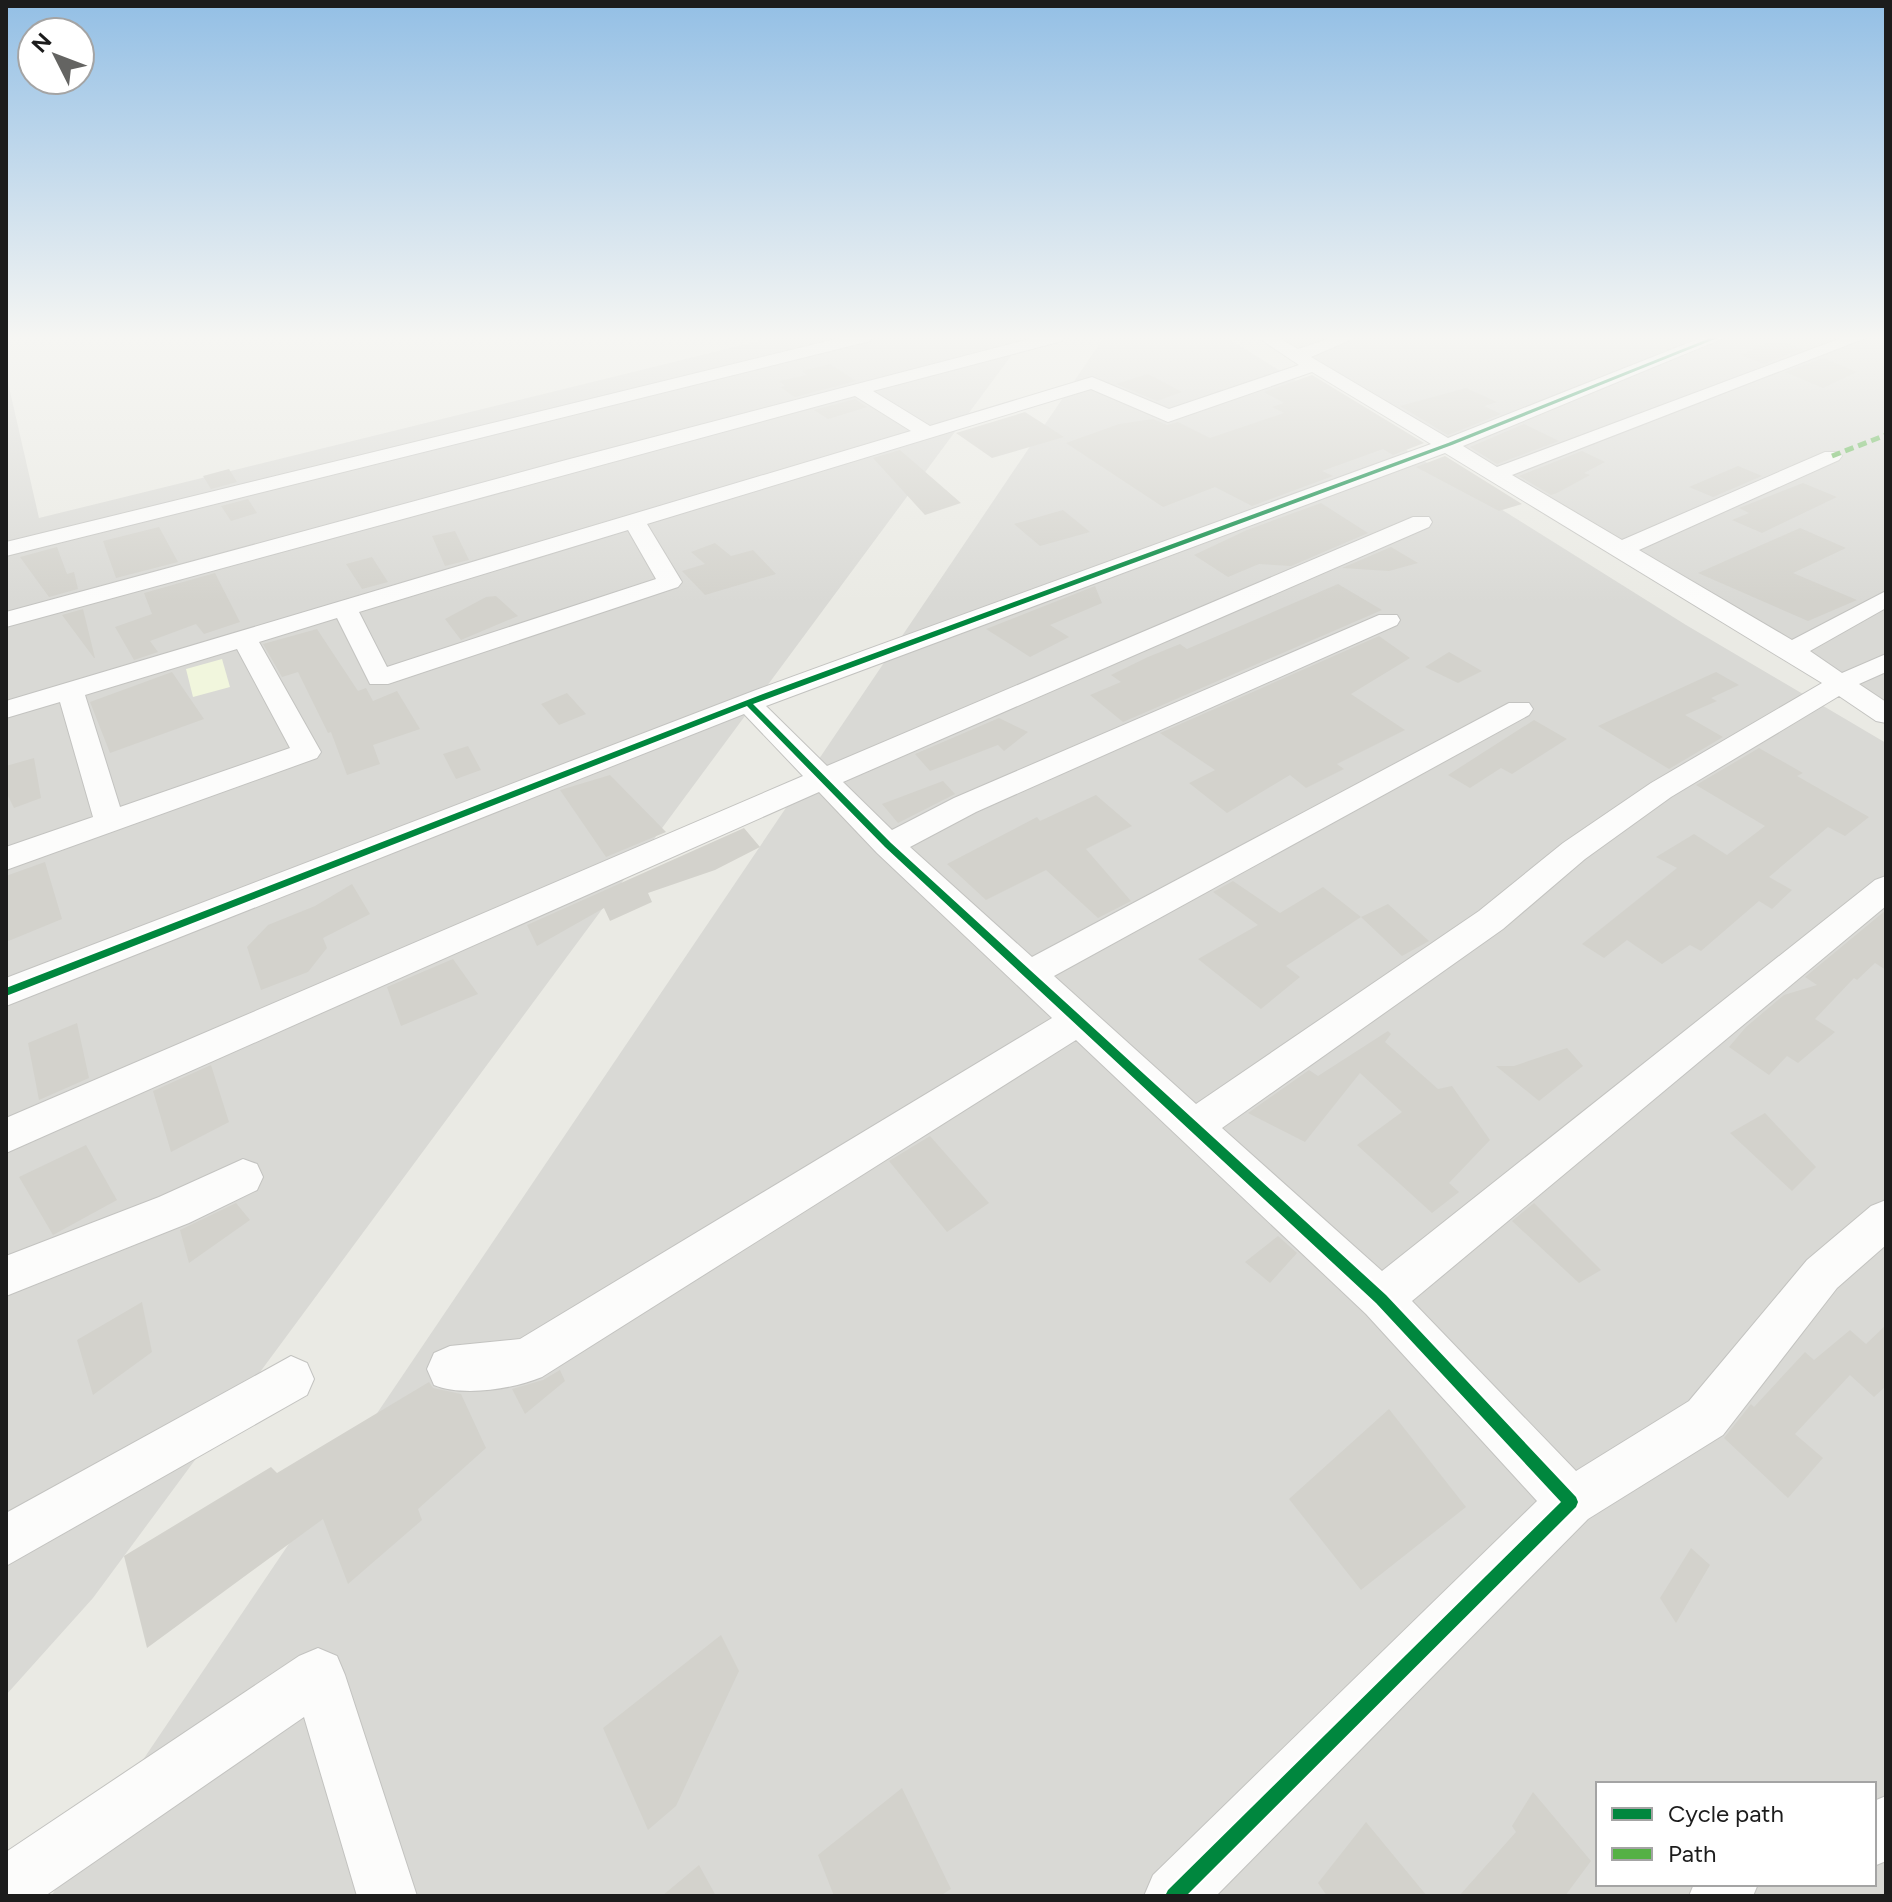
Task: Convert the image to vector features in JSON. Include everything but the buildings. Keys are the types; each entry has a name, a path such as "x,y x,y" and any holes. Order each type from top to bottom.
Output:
{"street":[{"path":"6,549 505,426"},
{"path":"6,620 721,426"},
{"path":"917,426 925,431"},
{"path":"6,710 943,426"},
{"path":"1418,426 1619,550 1843,682 1867,705 1886,715"},
{"path":"6,992 748,703 1496,426"},
{"path":"1497,474 1624,426"},
{"path":"1619,550 1832,456"},
{"path":"344,606 379,678 670,582 634,520"},
{"path":"6,1136 645,853 1421,522"},
{"path":"1792,651 1886,598"},
{"path":"888,845 965,805 1388,620"},
{"path":"6,859 307,752 244,637"},
{"path":"1193,1127 1491,920 1574,851 1661,790 1843,682 1886,662"},
{"path":"70,691 110,823"},
{"path":"748,703 888,845 1381,1299 1571,1502"},
{"path":"1027,975 1519,709"},
{"path":"1381,1299 1886,888"},
{"path":"450,1369 526,1361 1077,1021"},
{"path":"6,1276 174,1210 243,1177"},
{"path":"1174,1896 1571,1502 1706,1418 1822,1274 1886,1219"},
{"path":"6,1541 291,1379"},
{"path":"6,1887 318,1675 387,1896"}],"shaded area":[{"path":"6,426 18,426 39,518 414,426 959,426 93,1598 6,1695"},
{"path":"1044,426 1368,426 1686,625 1886,743 1886,1896 51,1896"},
{"path":"1425,426 1886,426 1886,703"},
{"path":"222,659 230,687 193,697 186,669"}],"marked path":[{"path":"1832,456 1886,435"}],"cycle path":[{"path":"6,992 766,696 1496,426"},
{"path":"748,703 888,845 1381,1299 1571,1502 1174,1896"}]}
